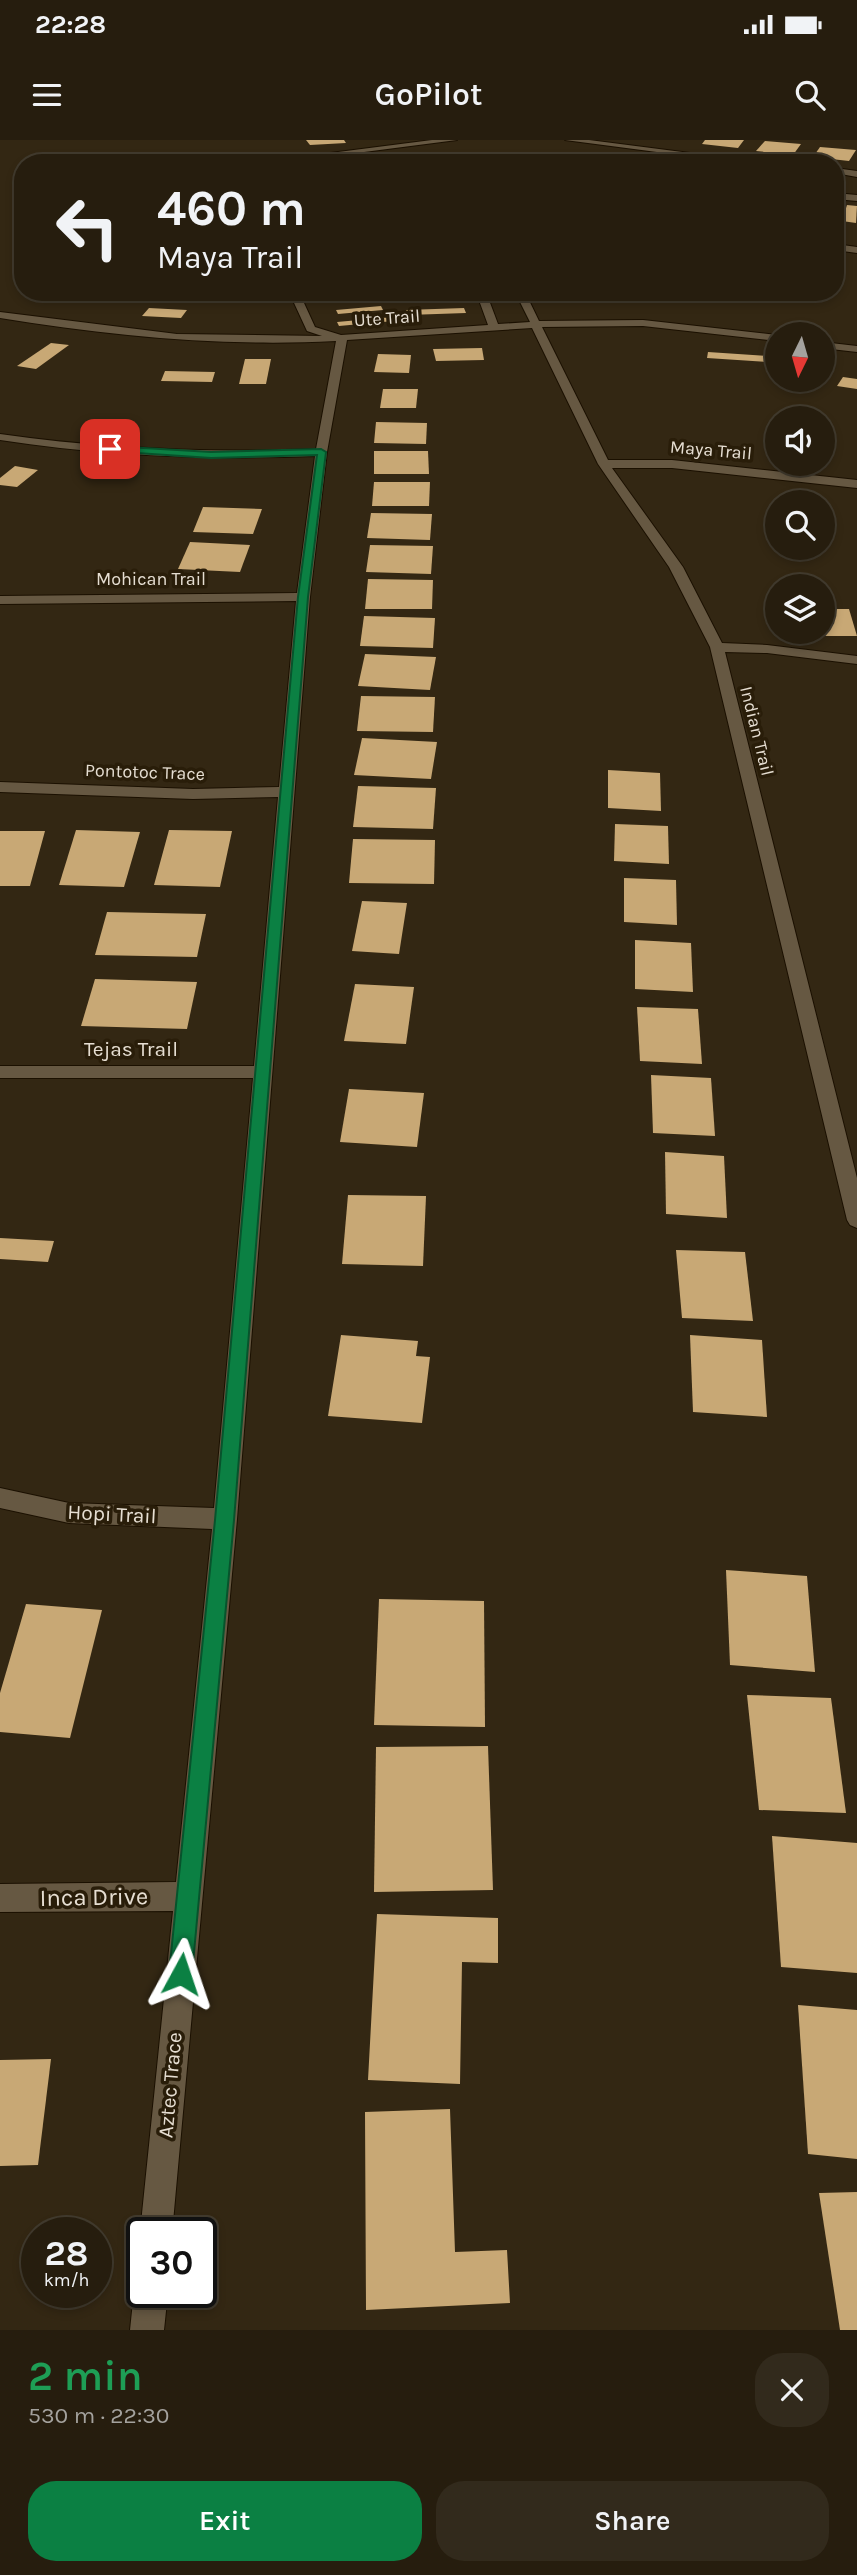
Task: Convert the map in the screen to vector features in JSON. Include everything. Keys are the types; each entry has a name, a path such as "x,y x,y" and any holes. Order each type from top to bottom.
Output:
{"street":[{"path":"320,154 399,143 453,140"},
{"path":"569,140 688,154"},
{"path":"399,143 414,154"},
{"path":"298,301 311,329 342,338"},
{"path":"484,301 495,328"},
{"name":"Indian Trail","path":"524,301 604,464 676,567 717,647 857,1220"},
{"name":"Ute Trail","path":"0,315 104,332 238,340 342,338 600,322 693,327 765,336"},
{"name":"Aztec Trace","path":"158,2217 225,1520 303,597 321,452 342,338"},
{"path":"835,346 857,349"},
{"path":"0,437 164,453 263,455 321,452"},
{"name":"Maya Trail","path":"604,464 672,464 857,484"},
{"name":"Mohican Trail","path":"0,600 303,597"},
{"path":"717,647 768,649 857,660"},
{"name":"Pontotoc Trace","path":"0,787 193,794 288,792"},
{"name":"Tejas Trail","path":"0,1072 263,1072"},
{"name":"Hopi Trail","path":"0,1498 69,1513 225,1520"},
{"name":"Inca Drive","path":"0,1898 188,1896"},
{"path":"147,2330 149,2308"}],"building":[{"path":"306,140 344,140 346,143 310,145"},
{"path":"705,140 744,140 738,148 702,144"},
{"path":"765,141 801,144 794,154 756,151"},
{"path":"820,147 856,150 849,161 844,160 844,154 815,154"},
{"path":"847,205 857,206 856,223 844,221"},
{"path":"381,306 383,310 338,314 336,310"},
{"path":"149,308 187,310 181,318 142,316"},
{"path":"464,308 466,313 408,315 406,310"},
{"path":"392,317 394,321 339,326 337,322"},
{"path":"51,343 69,345 36,369 17,366"},
{"path":"482,348 484,360 436,361 433,349"},
{"path":"708,352 765,356 765,362 707,358"},
{"path":"378,354 411,355 409,373 374,372"},
{"path":"245,359 271,359 266,384 239,384"},
{"path":"165,371 215,372 212,382 161,381"},
{"path":"843,377 857,379 857,389 837,386"},
{"path":"383,389 418,389 416,408 380,408"},
{"path":"376,422 427,423 426,444 374,443"},
{"path":"374,451 428,451 429,474 374,474"},
{"path":"15,466 38,470 17,487 0,485 0,478"},
{"path":"374,482 430,482 429,506 372,506"},
{"path":"203,507 262,509 253,534 193,532"},
{"path":"371,513 432,514 430,540 367,538"},
{"path":"190,542 250,545 240,572 178,569"},
{"path":"370,545 433,546 431,574 366,572"},
{"path":"368,579 433,580 432,609 365,609"},
{"path":"835,609 849,609 857,636 835,636"},
{"path":"364,616 435,618 433,648 360,646"},
{"path":"365,654 436,657 430,690 358,686"},
{"path":"361,696 435,697 433,732 357,731"},
{"path":"362,738 437,742 431,779 354,775"},
{"path":"608,770 660,773 661,811 608,808"},
{"path":"358,786 436,788 433,829 353,827"},
{"path":"615,824 668,826 669,864 614,861"},
{"path":"76,830 140,832 124,887 59,885"},
{"path":"169,830 232,831 220,887 154,885"},
{"path":"0,831 45,831 30,886 0,886"},
{"path":"353,839 435,840 434,884 349,883"},
{"path":"624,878 676,880 677,925 624,922"},
{"path":"362,901 407,903 399,954 352,951"},
{"path":"107,912 206,914 197,957 95,955"},
{"path":"635,940 691,943 693,992 635,989"},
{"path":"95,979 197,982 187,1029 81,1026"},
{"path":"355,984 414,987 406,1044 344,1041"},
{"path":"637,1007 698,1009 702,1064 640,1061"},
{"path":"651,1075 711,1078 715,1136 653,1133"},
{"path":"349,1089 424,1093 417,1147 340,1142"},
{"path":"665,1152 724,1156 727,1218 666,1214"},
{"path":"348,1195 426,1196 423,1266 342,1264"},
{"path":"0,1238 54,1241 48,1262 0,1259"},
{"path":"676,1250 745,1252 753,1321 682,1318"},
{"path":"341,1335 418,1341 416,1356 430,1357 422,1423 328,1416"},
{"path":"690,1335 762,1340 767,1417 693,1412"},
{"path":"726,1570 807,1576 815,1672 730,1665"},
{"path":"379,1599 484,1601 485,1727 374,1725"},
{"path":"26,1604 102,1610 70,1738 0,1732 0,1693"},
{"path":"747,1695 831,1698 846,1813 759,1810"},
{"path":"488,1746 493,1890 374,1892 376,1747"},
{"path":"772,1836 857,1843 857,1973 781,1967"},
{"path":"377,1914 498,1918 498,1963 462,1962 460,2084 368,2080"},
{"path":"798,2005 857,2010 857,2159 808,2154"},
{"path":"51,2059 38,2165 0,2166 0,2060"},
{"path":"450,2109 455,2252 507,2250 510,2303 366,2310 365,2112"},
{"path":"857,2192 857,2330 840,2330 819,2193"}],"route":[{"path":"110,449 211,455 321,452 303,597 225,1520 181,1974"}]}
